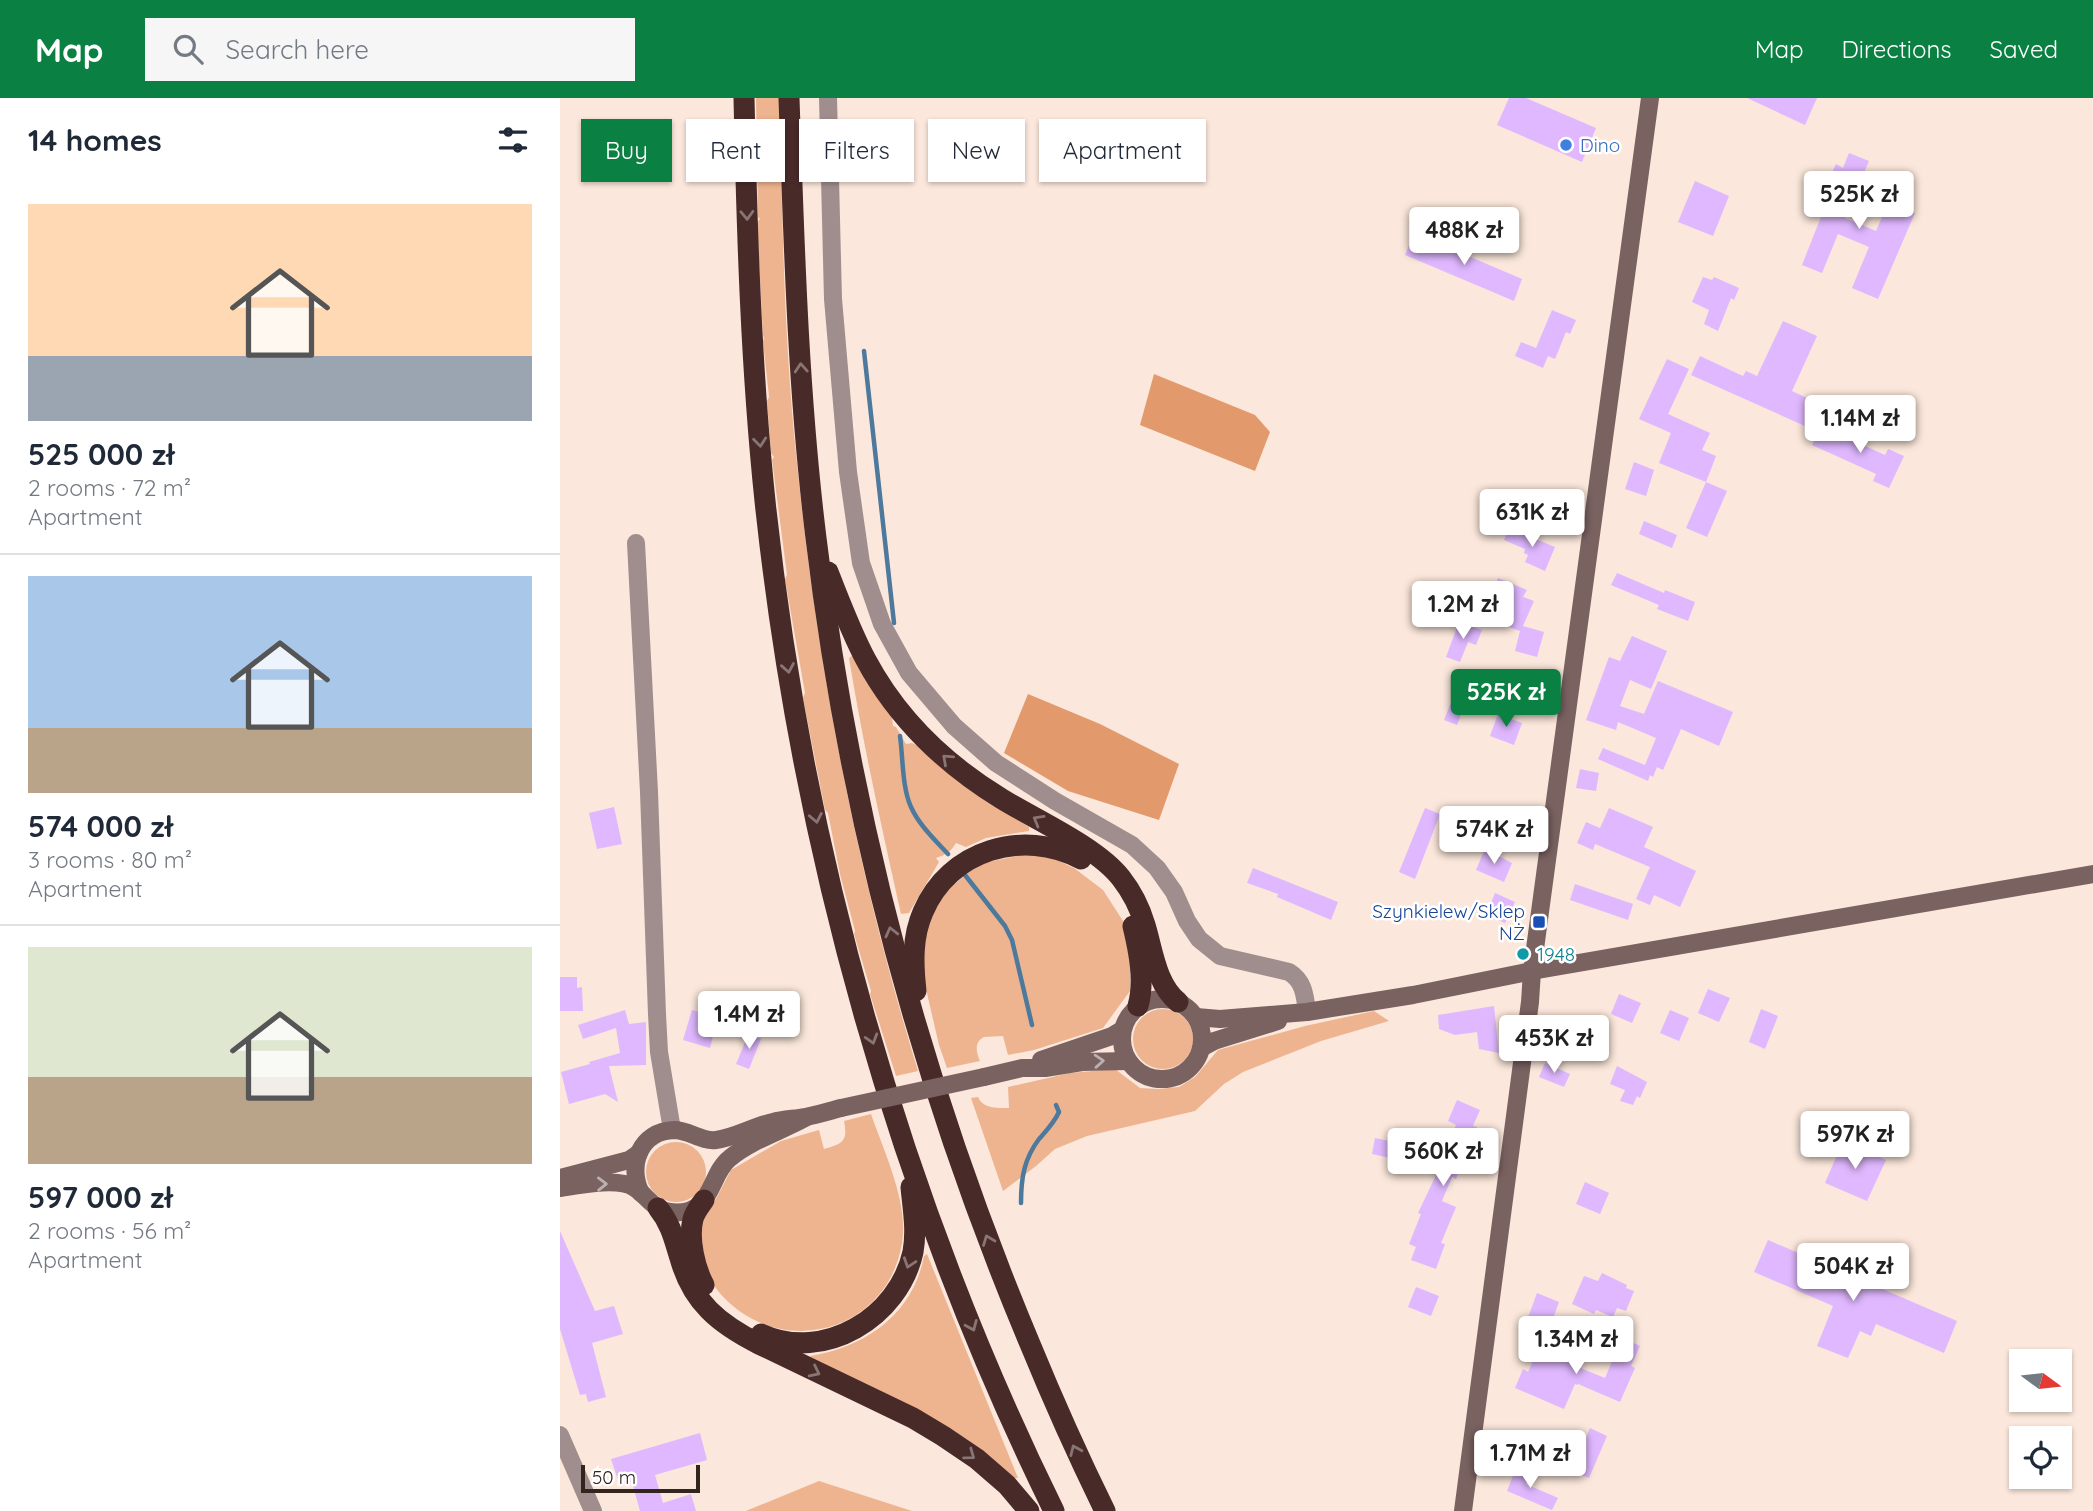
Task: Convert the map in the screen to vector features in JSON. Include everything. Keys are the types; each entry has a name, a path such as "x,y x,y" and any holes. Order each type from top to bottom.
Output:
{"highway":[{"path":"744,98 752,345 758,424 787,661 821,841 870,1032 906,1147 961,1301 999,1392 1054,1511"},
{"path":"789,98 799,344 815,534 833,660 867,836 922,1045 955,1149 1006,1289 1105,1511"},
{"path":"815,534 828,572 867,662 900,711 915,730 964,774 1002,800 1095,855 1115,871 1133,895 1163,985 1178,1002"},
{"path":"922,1045 914,950 923,911 933,893 961,865 978,855 1012,844 1051,846 1072,854 1095,866 1121,895 1130,912 1136,936 1141,974 1138,1006"},
{"path":"709,1191 693,1217 693,1245 702,1280 715,1301 723,1311 744,1326 772,1339 805,1343 827,1339 852,1331 882,1310 908,1268 915,1236 915,1222 906,1147"},
{"path":"658,1208 668,1219 691,1286 721,1322 759,1344 913,1418 943,1436 977,1459 1007,1485 1029,1511"}],"main road":[{"path":"1463,1511 1532,971 1650,98"},
{"path":"1196,1017 1207,1019 1303,1013 2093,874"},
{"path":"1166,999 1178,1002 1196,1017 1201,1028 1201,1048 1192,1065 1182,1074 1157,1079 1145,1076 1128,1061 1122,1045 1122,1030 1126,1020 1138,1006 1147,1001 1166,999"},
{"path":"1201,1048 1214,1041 1303,1013"},
{"path":"1022,1069 1122,1030"},
{"path":"560,1178 629,1160 652,1138 671,1130 714,1140 774,1121 807,1117 1022,1069 1082,1062 1128,1061"},
{"path":"560,1188 608,1183 628,1185 658,1208 670,1212 682,1211 694,1207 709,1191 727,1159 807,1117"},
{"path":"696,1136 705,1142 715,1161 716,1172 709,1191"},
{"path":"639,1153 635,1169 641,1194"}],"street":[{"path":"828,98 833,299 848,472 861,563 882,624 909,673 954,726 996,763 1132,845 1157,868 1174,891 1187,921 1199,939 1220,956 1289,972 1298,978 1304,992 1303,1013"},
{"path":"636,543 659,1052 671,1130"},
{"path":"560,1434 593,1511"}],"shaded area":[{"path":"756,98 780,98 780,119 756,119"},
{"path":"757,182 782,182 786,327 793,418 816,618 858,846 918,1071 896,1076 854,934 828,813 825,810 803,698 805,693 785,579 787,575 772,460 774,457 771,453"},
{"path":"1154,374 1255,415 1270,432 1255,471 1140,425"},
{"path":"853,655 906,744 918,746 960,783 1029,827 1029,831 986,838 966,847 956,843 948,853 936,858 939,862 909,913 901,914 880,818 849,658"},
{"path":"1028,694 1100,724 1179,764 1159,820 1068,791 1004,753"},
{"path":"1021,855 1048,856 1074,868 1103,890 1123,921 1130,963 1130,991 1103,1028 1034,1050 1008,1055 1003,1036 984,1037 977,1048 980,1061 947,1068 923,976 923,937 935,901 978,864"},
{"path":"1163,1009 1180,1014 1188,1022 1193,1039 1188,1056 1180,1064 1163,1069 1146,1064 1138,1056 1133,1039 1138,1022 1146,1014"},
{"path":"1374,1011 1389,1021 1321,1041 1243,1072 1224,1084 1195,1111 1087,1136 1055,1149 1003,1191 971,1098 978,1097 983,1104 991,1107 1009,1108 1008,1087 1070,1073 1115,1069 1140,1088 1179,1087 1195,1077 1218,1050 1305,1026"},
{"path":"871,1114 894,1178 902,1211 902,1243 892,1274 875,1299 852,1317 826,1328 798,1331 769,1326 742,1313 714,1285 697,1236 697,1229 731,1170 781,1141 819,1130 824,1149 836,1145 843,1141 844,1121"},
{"path":"670,1142 682,1142 701,1155 706,1172 704,1184 693,1197 682,1202 670,1202 651,1189 646,1178 646,1166 659,1147"},
{"path":"927,1254 1018,1478 942,1424 810,1356 850,1345 884,1324 898,1311 909,1295"},
{"path":"819,1481 912,1511 746,1511"}],"building":[{"name":"Dino","path":"1509,98 1526,98 1596,128 1582,162 1497,125"},
{"path":"1747,98 1817,98 1805,125"},
{"path":"1849,153 1869,161 1845,218 1876,231 1889,201 1915,213 1878,299 1852,288 1869,247 1838,234 1822,273 1802,265 1836,179 1830,177 1836,164 1843,168"},
{"path":"1695,181 1729,196 1713,236 1678,222"},
{"path":"1414,233 1522,279 1514,301 1405,255"},
{"path":"1703,277 1712,280 1714,277 1739,288 1734,300 1731,298 1718,331 1704,324 1709,310 1692,302"},
{"path":"1552,310 1576,320 1570,334 1566,332 1555,359 1548,356 1543,368 1515,356 1521,342 1536,348"},
{"path":"1783,321 1817,336 1792,391 1826,407 1816,431 1691,375 1700,356 1743,376 1746,371 1757,376"},
{"path":"1667,359 1689,369 1668,414 1710,433 1702,450 1716,456 1706,482 1659,463 1671,433 1639,419"},
{"path":"1821,426 1885,455 1888,449 1904,456 1889,488 1873,481 1876,474 1812,445"},
{"path":"1634,462 1654,470 1646,496 1625,489"},
{"path":"1706,482 1727,491 1707,537 1686,528"},
{"path":"1644,521 1677,535 1672,548 1639,534"},
{"path":"1509,528 1555,547 1545,571 1525,562 1528,555 1524,553 1525,549 1504,540"},
{"path":"1617,573 1664,593 1665,590 1695,602 1688,621 1657,609 1659,605 1611,585"},
{"path":"1498,578 1527,590 1523,597 1534,601 1523,626 1544,632 1537,657 1515,651 1520,631 1482,618"},
{"path":"1459,622 1482,630 1476,645 1468,642 1460,662 1446,657"},
{"path":"1632,636 1667,651 1651,689 1630,680 1620,706 1644,714 1658,681 1733,712 1719,746 1681,729 1663,770 1657,767 1648,781 1598,759 1603,748 1645,765 1656,738 1618,722 1616,730 1586,720 1609,657 1620,661"},
{"path":"1457,687 1470,692 1457,725 1444,720"},
{"path":"1498,714 1522,723 1514,745 1490,736"},
{"path":"1580,769 1599,773 1596,791 1576,788"},
{"path":"614,807 622,844 597,849 589,813"},
{"path":"1425,808 1440,814 1415,879 1399,872"},
{"path":"1609,808 1653,827 1644,847 1696,871 1680,907 1654,895 1650,905 1636,899 1650,867 1595,844 1593,850 1577,843 1586,822 1600,828"},
{"path":"1485,849 1512,863 1504,882 1476,870"},
{"path":"1253,868 1338,902 1331,920 1277,897 1278,894 1247,883"},
{"path":"1575,884 1633,904 1628,920 1570,900"},
{"path":"1495,893 1515,902 1505,923 1486,915"},
{"path":"560,977 577,977 577,988 582,987 583,1011 560,1011"},
{"path":"1708,989 1730,998 1719,1022 1698,1013"},
{"path":"1619,994 1641,1003 1632,1023 1611,1014"},
{"path":"1494,1006 1499,1053 1479,1049 1477,1032 1455,1035 1439,1029 1438,1015"},
{"path":"1761,1009 1778,1016 1765,1049 1749,1042"},
{"path":"625,1010 629,1024 646,1022 646,1065 609,1066 618,1102 605,1094 569,1104 561,1072 620,1053 616,1028 583,1039 578,1025"},
{"path":"692,1010 718,1017 710,1048 683,1040"},
{"path":"1670,1010 1689,1018 1679,1041 1660,1033"},
{"path":"749,1033 761,1039 749,1069 736,1064"},
{"path":"1545,1063 1570,1074 1564,1087 1539,1077"},
{"path":"1617,1066 1647,1082 1640,1098 1637,1096 1633,1105 1620,1101 1625,1090 1610,1084"},
{"path":"1457,1100 1480,1110 1473,1126 1477,1127 1456,1179 1452,1177 1442,1201 1456,1207 1441,1243 1445,1244 1436,1269 1411,1260 1416,1247 1409,1244 1421,1214 1418,1213 1438,1171 1429,1168 1437,1148 1444,1151 1456,1125 1448,1121"},
{"path":"1375,1138 1394,1142 1390,1158 1372,1154"},
{"path":"1843,1141 1886,1160 1867,1201 1825,1183"},
{"path":"1585,1182 1609,1193 1600,1214 1576,1204"},
{"path":"560,1231 595,1311 614,1306 623,1334 592,1343 606,1397 588,1402 586,1394 580,1395 560,1329"},
{"path":"1768,1240 1957,1321 1944,1353 1876,1324 1871,1336 1860,1331 1848,1358 1817,1346 1833,1306 1754,1272"},
{"path":"1602,1273 1634,1291 1626,1311 1617,1308 1613,1317 1596,1310 1594,1314 1572,1304 1584,1276 1598,1281"},
{"path":"1416,1287 1439,1296 1431,1316 1408,1307"},
{"path":"1537,1293 1559,1302 1547,1335 1525,1326"},
{"path":"1622,1338 1640,1346 1631,1366 1635,1368 1620,1402 1575,1384 1564,1409 1515,1388 1523,1369 1528,1372 1539,1347 1605,1378"},
{"path":"1590,1428 1607,1436 1589,1478 1572,1471"},
{"path":"700,1433 707,1460 655,1475 663,1503 691,1494 696,1511 640,1511 632,1482 620,1486 611,1459"},
{"path":"1516,1468 1530,1473 1526,1484 1558,1498 1552,1510 1507,1491"}],"waterway":[{"path":"864,351 894,623"},
{"path":"900,736 904,782 911,807 923,826 948,854"},
{"path":"965,875 1005,926 1012,940 1032,1025"},
{"path":"1021,1203 1027,1161 1034,1146 1057,1116 1059,1112 1056,1105"}],"place":[{"name":"Dino","path":"1566,145"},
{"name":"Szynkielew/Sklep NŻ","path":"1539,922"},
{"name":"1948","path":"1523,954"}]}
